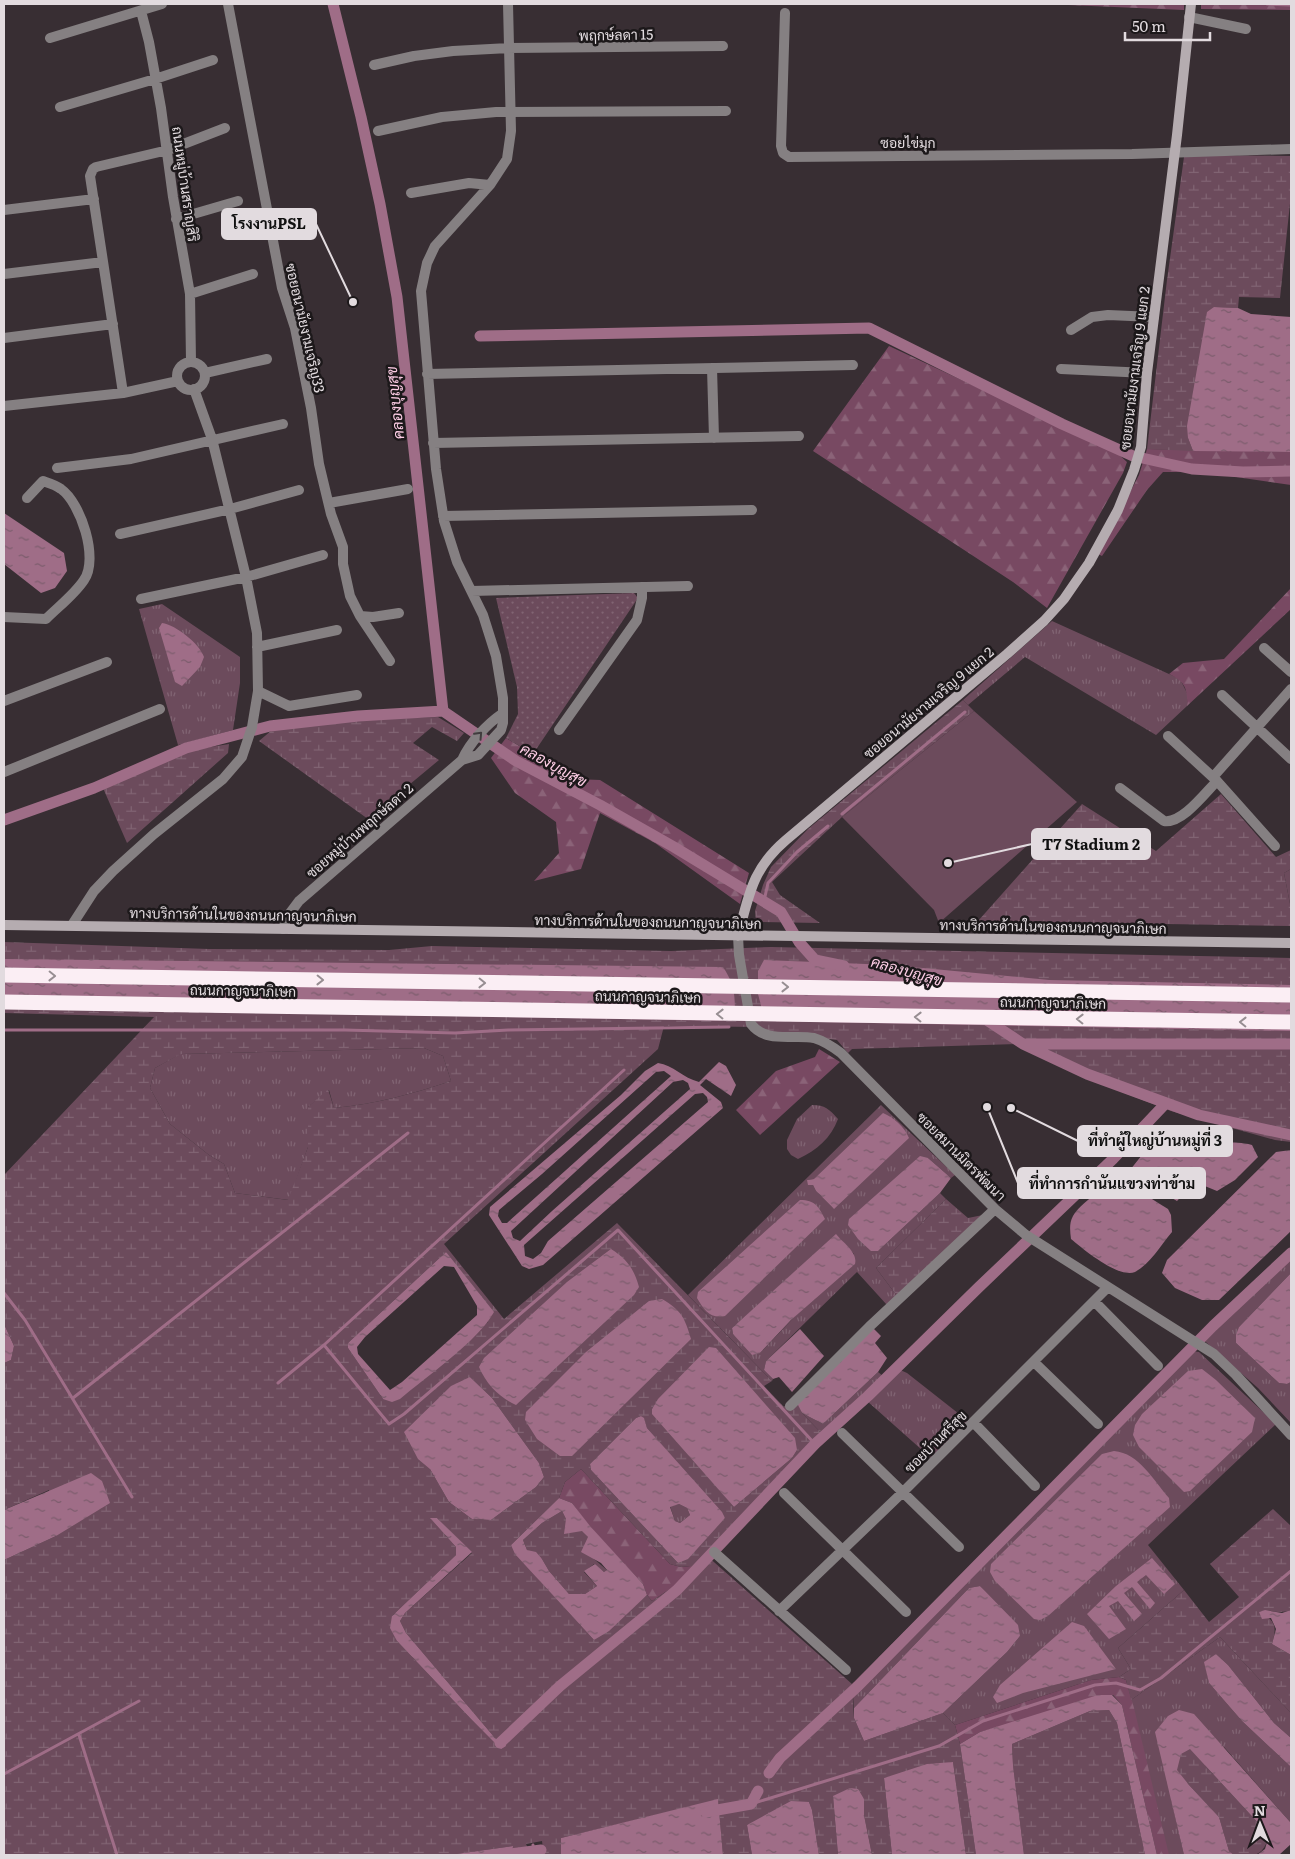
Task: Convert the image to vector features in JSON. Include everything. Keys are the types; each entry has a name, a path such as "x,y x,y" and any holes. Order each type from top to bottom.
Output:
{"highway":[{"name":"ถนนกาญจนาภิเษก","path":"4,975 1291,995"},
{"name":"ถนนกาญจนาภิเษก","path":"4,1002 1291,1022"}],"main road":[{"name":"ซอยอนามัยงามเจริญ 9 แยก 2","path":"738,936 747,901 764,860 774,849 1007,654 1049,615 1064,599 1089,563 1118,510 1134,470 1144,420 1147,373 1175,151 1191,4"},
{"name":"ทางบริการด้านในของถนนกาญจนาภิเษก","path":"4,925 1291,943"}],"street":[{"path":"50,38 162,4"},
{"name":"ซอยอนามัยงามเจริญ33","path":"228,4 282,288 295,328 311,408 318,464 343,547 343,564 350,596 360,616 390,661"},
{"path":"504,713 496,656 483,615 458,562 443,516 433,443 421,291 427,263 435,246 490,185 507,159 510,145 508,4"},
{"name":"ถนนหมู่บ้านสราญสิริ","path":"141,11 149,42 168,150 176,219 190,294 191,362"},
{"name":"ซอยไข่มุก","path":"785,13 781,146 783,153 789,157 1132,154 1175,151"},
{"path":"1189,17 1246,29"},
{"name":"พฤกษ์ลดา 15","path":"374,65 414,56 453,51 509,48 723,46"},
{"path":"60,107 155,80 213,60"},
{"path":"378,131 442,117 510,112 726,111"},
{"path":"123,393 90,176 93,169 107,164 168,150 226,128"},
{"path":"1175,151 1291,149"},
{"path":"411,193 469,183 490,185"},
{"path":"4,210 94,199"},
{"path":"176,219 238,201"},
{"path":"4,274 103,262"},
{"path":"190,294 254,274"},
{"path":"1071,330 1092,317 1108,315 1154,317"},
{"path":"4,338 113,324"},
{"path":"205,373 267,359"},
{"path":"191,362 199,364 205,373 203,384 194,389 186,389 178,381 178,371 184,363 191,362"},
{"path":"427,374 853,365"},
{"path":"712,368 714,438"},
{"path":"1061,369 1147,373"},
{"path":"4,406 123,393 178,381"},
{"path":"72,925 94,890 113,871 154,834 224,780 242,757 252,727 258,691 257,633 246,577 212,439 194,389"},
{"path":"57,468 131,459 283,424"},
{"path":"433,443 799,436"},
{"path":"4,617 46,619 85,580 90,564 88,543 79,511 61,489 43,481 27,498"},
{"path":"329,503 408,489"},
{"path":"120,534 230,510 299,490"},
{"path":"443,516 752,510"},
{"path":"141,599 246,577 322,555"},
{"path":"472,591 688,586"},
{"path":"560,730 637,620 642,598 642,587"},
{"path":"360,616 399,613"},
{"path":"257,647 337,630"},
{"path":"1264,648 1291,672"},
{"path":"4,700 107,662"},
{"path":"1120,788 1164,821 1170,822 1181,817 1291,689"},
{"path":"258,691 289,706 357,695"},
{"path":"1222,695 1291,758"},
{"path":"4,772 160,709"},
{"name":"ซอยหมู่บ้านพฤกษ์ลดา 2","path":"462,760 467,748 492,722 504,713"},
{"name":"ซอยหมู่บ้านพฤกษ์ลดา 2","path":"283,929 287,917 299,901 462,760 478,755 501,730 504,713"},
{"path":"1168,736 1215,779 1275,846"},
{"name":"ซอยสมานมิตรพัฒนา","path":"738,936 739,955 748,1007 752,1024 755,1028 767,1035 814,1038 828,1044 841,1053 995,1209 1030,1238 1214,1354 1291,1435"},
{"path":"790,1406 869,1327 995,1209"},
{"name":"ซอยบ้านศรีสุข","path":"778,1611 842,1548 903,1492 1108,1287"},
{"path":"1094,1301 1158,1366"},
{"path":"1034,1362 1098,1424"},
{"path":"974,1422 1035,1486"},
{"path":"842,1433 959,1547"},
{"path":"784,1493 906,1612"},
{"path":"714,1552 846,1670"}],"green space":[{"path":"1045,4 1184,4 1184,10"},
{"path":"1201,4 1291,4 1291,10 1201,9"},
{"path":"1191,155 1291,156 1291,194 1280,298 1239,297 1238,308 1214,307 1188,438 1193,451 1147,449 1184,157"},
{"path":"889,346 1117,453 1127,462 1123,473 1047,608 1013,582 813,451"},
{"path":"1147,449 1291,452 1291,485 1202,472 1163,472 1147,490 1102,556 1098,554 1139,475"},
{"path":"1291,588 1291,609 1187,706 1187,695 1182,683 1169,674 1183,663 1224,659"},
{"path":"634,593 638,598 533,754 506,738 518,714 517,687 496,598"},
{"path":"162,604 240,657 240,683 233,730 178,745 139,609"},
{"path":"1052,621 1180,679 1188,695 1187,706 1156,735 1025,657 968,705 963,700"},
{"path":"963,700 974,711 842,817 772,882 780,895 820,923 756,922 755,911 771,867 808,829"},
{"path":"974,711 1077,802 939,923 934,910 842,817"},
{"path":"438,717 464,733 457,741 432,727 413,743 439,760 368,819 259,741 272,730 372,719"},
{"path":"506,738 575,779 600,780 749,873 740,904 655,843 600,813 581,869 534,881 559,853 556,822 515,793 491,758"},
{"path":"229,744 228,753 127,843 103,788 186,751"},
{"path":"1221,794 1276,857 1291,850 1291,869 1284,873 1291,909 1291,926 978,921 1082,804 1156,851"},
{"path":"1291,869 1291,909 1284,873"},
{"path":"4,942 209,949 389,950 432,946 671,951 771,947 1291,958 1291,1142 1275,1140 1171,1111 1083,1077 1017,1044 852,1049 848,1053 837,1040 765,1031 761,1027 664,1026 658,1049 444,1244 504,1319 617,1223 772,1381 764,1386 784,1407 794,1396 802,1413 827,1439 706,1555 852,1684 854,1718 864,1741 943,1713 955,1725 960,1744 976,1855 966,1855 953,1762 884,1778 892,1855 872,1855 864,1815 864,1799 833,1796 838,1855 819,1855 809,1802 747,1825 752,1855 723,1855 718,1800 561,1838 561,1855 544,1855 542,1841 526,1844 531,1855 512,1855 513,1846 449,1855 4,1855 4,1560 56,1536 49,1490 4,1510 4,1363 11,1360 14,1346 4,1324 4,1175 154,1017 4,1013","holes":["424,1048 443,1056 451,1081 393,1098 334,1108 328,1089 308,1107 308,1147 288,1200 235,1193 224,1164 209,1155 170,1124 150,1088 155,1068 181,1054","446,1252 488,1322 383,1399 348,1348 348,1343","709,1348 797,1450 792,1458 734,1507 652,1409 658,1400","470,1377 492,1398 539,1463 544,1477 536,1487 491,1520 472,1519 449,1502 430,1469","641,1416 647,1428 725,1518 678,1563 591,1470 590,1464 636,1418","581,1469 670,1564 681,1567 691,1566 691,1575 652,1601 647,1595 594,1640 540,1581 511,1545 559,1498 565,1482","437,1518 472,1553 405,1613 400,1621 406,1633 495,1738 505,1742 501,1748 397,1641 392,1616 456,1555 456,1547 431,1519"]},
{"path":"424,1048 443,1056 451,1081 393,1098 334,1108 329,1090 308,1107 308,1147 289,1200 235,1193 224,1164 209,1155 170,1124 150,1088 155,1068 180,1054"},
{"path":"819,1049 840,1062 760,1135 736,1110 776,1071 815,1057"},
{"path":"812,1105 826,1108 838,1119 822,1143 798,1159 791,1155 787,1149 787,1140 797,1119"},
{"path":"881,1105 955,1175 951,1178 928,1158 878,1251 940,1193 946,1199 876,1268 897,1296 887,1305 857,1272 766,1361 764,1370 773,1379 772,1381 688,1295","holes":["814,1179 834,1209 807,1180","836,1235 854,1254 760,1353 733,1334 732,1328"]},
{"path":"946,1199 968,1218 983,1215 897,1296 876,1268"},
{"path":"1291,1248 1291,1273 1239,1327 1236,1343 1279,1383 1287,1384 1291,1382 1291,1423 1258,1388 1199,1336"},
{"path":"1185,1350 1199,1352 1276,1424 1148,1545 1184,1590 1118,1648 1131,1669 1119,1677 1091,1680 955,1725 943,1713 1007,1652 1020,1636 980,1586 969,1588 854,1708 852,1684"},
{"path":"898,1369 907,1373 968,1421 931,1458 867,1401 827,1439 802,1413 823,1424 878,1372 888,1380"},
{"path":"581,1469 670,1564 681,1567 691,1566 691,1575 652,1601 647,1595 643,1584 589,1526 572,1503 559,1498 565,1482"},
{"path":"679,1504 687,1508 690,1515 680,1523 675,1521 670,1506"},
{"path":"1273,1509 1291,1526 1291,1610 1259,1612 1269,1618 1274,1625 1272,1644 1291,1655 1291,1713 1220,1637 1131,1700 1126,1680 1119,1677 1131,1669 1118,1648 1184,1590 1209,1622 1239,1597 1210,1564"},
{"path":"562,1511 566,1519 582,1530 588,1537 594,1559 608,1571 604,1572 594,1564 584,1572 597,1586 585,1594 569,1594 549,1571 542,1559 527,1550 523,1540 542,1523"},
{"path":"1220,1637 1291,1713 1291,1738 1274,1723 1228,1665 1216,1654 1205,1662 1209,1683 1242,1721 1291,1767 1291,1823 1224,1747 1171,1799 1184,1855 1168,1855 1131,1700"},
{"path":"1119,1677 1126,1680 1134,1708 1169,1855 1157,1855 1122,1705 1113,1695 980,1732 960,1744 955,1725 1091,1680"},
{"path":"1109,1710 1117,1723 1145,1855 1024,1855 1012,1744 1090,1711"},
{"path":"1190,1749 1260,1825 1268,1839 1259,1853 1234,1855 1229,1851 1219,1817 1177,1770 1181,1754"}],"water":[{"path":"1214,307 1238,308 1251,314 1291,317 1291,452 1193,451 1188,438 1187,426 1207,312"},
{"path":"4,513 64,553 67,571 55,588 41,593 4,564"},
{"path":"162,623 174,627 187,636 198,646 204,657 200,667 182,686 175,682 159,628"},
{"path":"4,959 723,967 734,991 735,1017 731,1021 4,1008"},
{"path":"764,960 891,965 1049,980 1291,985 1291,1031 765,1021 758,994 758,971"},
{"path":"719,1062 726,1066 736,1085 731,1096 706,1079 700,1085 721,1102 723,1108 543,1265 529,1269 522,1266 489,1215 490,1207 621,1095 645,1071 658,1063 699,1082","holes":["664,1071 671,1076 507,1223 502,1223 498,1216 499,1210 656,1072","683,1080 688,1083 690,1089 520,1241 513,1238 511,1231 673,1082","703,1093 707,1097 708,1102 548,1241 541,1253 533,1259 525,1256 524,1245 695,1094"]},
{"path":"883,1113 898,1123 909,1138 834,1209 816,1191 813,1185 808,1185 807,1180 814,1179"},
{"path":"1176,1136 1252,1145 1258,1157 1235,1180 1217,1191 1195,1182 1177,1201 1137,1178 1130,1170 1155,1142"},
{"path":"1291,1150 1291,1231 1219,1300 1202,1300 1175,1288 1162,1273 1167,1260 1276,1152"},
{"path":"920,1156 928,1158 951,1178 940,1193 878,1251 871,1251 858,1239 848,1225 849,1219"},
{"path":"1116,1181 1123,1181 1168,1209 1171,1215 1172,1232 1150,1259 1135,1272 1128,1273 1111,1267 1092,1256 1071,1239 1071,1221 1076,1211 1105,1187"},
{"path":"800,1200 809,1201 816,1205 825,1219 725,1316 720,1317 708,1313 697,1298 698,1292"},
{"path":"836,1234 852,1252 855,1264 791,1320 760,1353 752,1355 733,1334 732,1328"},
{"path":"611,1249 626,1261 635,1275 639,1287 634,1295 516,1405 504,1398 494,1390 479,1367 484,1358 567,1282"},
{"path":"446,1252 494,1312 487,1323 465,1346 400,1399 392,1402 383,1399 348,1348 348,1343","holes":["444,1266 454,1267 477,1306 477,1315 402,1382 390,1390 358,1354 357,1347 365,1337"]},
{"path":"1291,1273 1291,1382 1287,1384 1279,1383 1236,1343 1236,1335 1239,1327"},
{"path":"662,1299 674,1307 681,1315 687,1325 691,1339 572,1456 560,1456 537,1439 525,1420 526,1412 586,1352 649,1301"},
{"path":"4,1324 14,1346 11,1360 4,1363"},
{"path":"873,1328 881,1336 875,1343 887,1358 878,1372 823,1424 802,1413 797,1403"},
{"path":"800,1329 824,1356 792,1392 779,1377 773,1379 764,1370 766,1361"},
{"path":"709,1347 716,1348 795,1438 797,1450 792,1458 734,1507 652,1414 652,1409 658,1399"},
{"path":"1202,1369 1255,1418 1252,1432 1190,1491 1184,1492 1139,1447 1133,1435 1135,1425 1142,1414 1188,1371"},
{"path":"470,1377 492,1398 539,1463 544,1477 536,1487 491,1520 472,1519 449,1502 430,1469 418,1459 404,1432 451,1386"},
{"path":"641,1416 644,1418 647,1428 722,1512 725,1518 688,1559 678,1563 591,1470 590,1464 636,1418","holes":["679,1504 687,1508 690,1515 680,1523 675,1521 670,1507"]},
{"path":"1114,1451 1131,1457 1145,1469 1169,1498 1170,1507 1048,1616 1040,1620 1034,1619 995,1581 990,1572 991,1564 1102,1454"},
{"path":"91,1473 102,1481 110,1503 56,1536 4,1560 4,1510"},
{"path":"559,1498 572,1503 590,1526 643,1584 647,1595 609,1631 594,1640 515,1554 511,1545","holes":["562,1511 566,1519 564,1534 582,1531 588,1537 581,1552 601,1563 607,1570 604,1572 595,1564 584,1571 597,1586 585,1594 569,1594 549,1571 536,1552 527,1550 523,1540 542,1523"]},
{"path":"430,1518 437,1518 472,1552 405,1613 400,1621 406,1633 495,1738 505,1742 506,1746 501,1749 397,1641 390,1628 392,1616 456,1555 456,1547"},
{"path":"1152,1558 1175,1584 1164,1594 1146,1575 1137,1582 1155,1603 1150,1609 1132,1587 1124,1593 1142,1614 1134,1621 1118,1601 1109,1606 1126,1629 1109,1639 1087,1614 1116,1586"},
{"path":"980,1586 1018,1625 1020,1636 1007,1652 943,1713 864,1741 854,1718 854,1708 969,1588"},
{"path":"1265,1610 1282,1613 1291,1610 1291,1655 1272,1644 1276,1629 1271,1618 1262,1619 1259,1612"},
{"path":"1072,1622 1084,1626 1116,1669 1023,1693 997,1703 993,1697 1000,1685"},
{"path":"1216,1654 1228,1665 1274,1723 1291,1738 1291,1767 1242,1721 1209,1683 1204,1662"},
{"path":"1098,1695 1112,1695 1122,1705 1157,1855 1145,1855 1117,1723 1109,1710 1090,1711 1012,1744 1024,1855 976,1855 960,1744 980,1732"},
{"path":"1179,1710 1194,1714 1291,1823 1291,1844 1279,1855 1257,1855 1265,1849 1268,1839 1260,1825 1190,1749 1181,1754 1177,1770 1219,1817 1229,1851 1234,1855 1184,1855 1155,1732 1168,1716"},
{"path":"953,1762 966,1855 892,1855 884,1778 927,1764"},
{"path":"850,1788 858,1789 864,1799 864,1815 872,1855 838,1855 833,1796"},
{"path":"718,1799 723,1855 561,1855 561,1838"},
{"path":"791,1801 809,1802 819,1855 752,1855 747,1825"},
{"path":"513,1846 512,1855 449,1855"}],"waterway":[{"name":"คลองบุญสุข","path":"333,4 361,117 380,204 397,297 443,711 516,761 600,805 674,847 781,912 799,942 815,960 844,966"},
{"path":"1267,4 1291,5"},
{"path":"480,336 869,328 1062,424 1133,456 1192,469 1243,472 1291,471"},
{"path":"4,820 94,788 186,748 270,726 358,716 443,711"},
{"path":"842,814 965,712"},
{"path":"764,901 768,883 797,852 828,826"},
{"name":"คลองบุญสุข","path":"982,1017 1023,1044 1087,1074 1199,1115 1291,1135"},
{"path":"4,1030 345,1030 455,1033 508,1030 729,1027"},
{"path":"1026,1044 1291,1044"},
{"path":"278,1383 324,1345 624,1070"},
{"path":"500,1743 560,1686 677,1590 815,1444 868,1396 1113,1159 1166,1103"},
{"path":"73,1398 408,1133"},
{"path":"324,1345 389,1424 404,1414 618,1230 815,1444"},
{"path":"769,1773 780,1758 858,1686 1213,1326 1291,1253"},
{"path":"4,1293 25,1320 132,1497"},
{"path":"751,1804 939,1746 983,1721 1095,1685 1116,1683 1140,1690 1161,1678 1291,1571"},
{"path":"4,1774 139,1701"},
{"path":"79,1735 117,1855"},
{"path":"706,1812 751,1804 758,1791"},
{"path":"533,1845 535,1855"},
{"path":"503,1855 541,1850"}],"place":[{"name":"โรงงานPSL","path":"353,302"},
{"name":"T7 Stadium 2","path":"948,863"},
{"name":"ที่ทำการกำนันแขวงท่าข้าม","path":"987,1107"},
{"name":"ที่ทำผู้ใหญ่บ้านหมู่ที่ 3","path":"1011,1108"}]}
